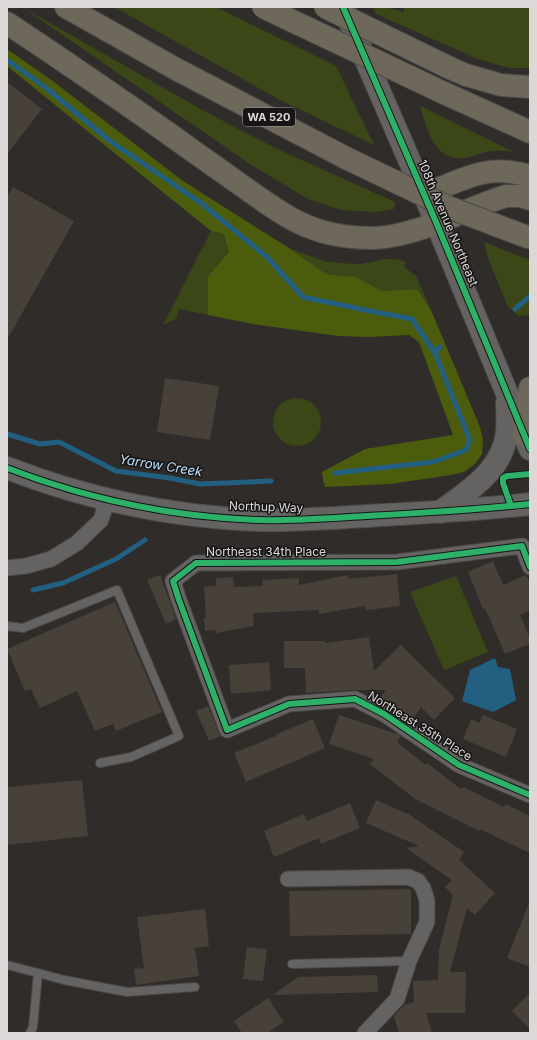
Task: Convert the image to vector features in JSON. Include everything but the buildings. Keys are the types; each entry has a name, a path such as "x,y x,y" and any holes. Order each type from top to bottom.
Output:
{"highway":[{"name":"WA 520","path":"66,7 176,69 346,158 448,207 530,238"},
{"path":"263,7 530,132"},
{"path":"325,7 466,75 501,85 530,87"},
{"path":"7,23 93,80 255,195 295,221 312,228 330,234 348,237 367,238 400,234 506,196 520,196 530,199"},
{"path":"424,195 475,174 493,170 511,171 530,176"},
{"path":"527,442 530,388"}],"main road":[{"name":"108th Avenue Northeast","path":"343,7 436,222 527,442"},
{"path":"440,512 483,479 493,468 499,458 507,432 507,392"},
{"name":"Northup Way","path":"7,468 38,480 106,500 188,514 258,520 303,520 440,512 530,504"}],"street":[{"path":"7,568 26,566 51,558 77,543 102,520 106,500"},
{"name":"Northeast 34th Place","path":"226,730 173,581 196,563 397,562 522,546 530,567"},
{"name":"Northeast 35th Place","path":"226,730 289,704 355,699 384,714 459,765 530,795"},
{"path":"288,879 408,877 418,881 423,888 427,900 427,922 409,961 397,999 366,1033"}],"lane":[{"path":"7,626 23,628 116,590 179,736 131,757 100,763"},
{"path":"292,964 409,961"},
{"path":"7,965 64,980 127,992 195,988"},
{"path":"30,1033 33,1027 38,973"}],"green space":[{"path":"22,7 204,111 273,147 395,202 394,209 375,212 341,210 308,199 250,164"},
{"path":"114,7 216,7 336,66 374,145 280,100"},
{"path":"373,7 384,7 404,12 403,7 530,7 530,68 509,68 478,59 376,14"},
{"path":"7,49 54,82 183,181 289,248 326,274 356,277 382,291 417,289 431,310 480,427 483,439 482,454 475,464 464,472 451,475 390,484 325,487 322,472 365,449 453,435 419,342 409,335 369,337 338,336 253,324 208,315 208,276 229,252 224,234 211,231 7,66"},
{"path":"420,106 514,152 489,151 466,158 455,158 446,155 439,150 429,134"},
{"path":"211,231 224,234 229,252 208,276 208,315 179,309 176,319 163,325"},
{"path":"484,242 530,260 530,315 519,316 508,307 488,258"},
{"path":"289,248 324,261 331,262 361,264 393,259 406,262 404,267 416,276 431,310 417,289 382,291 356,277 326,274"},
{"path":"292,398 302,398 314,405 321,417 321,427 314,439 302,446 292,446 284,442 277,435 273,427 273,417 277,409 284,402"},
{"path":"456,576 488,652 444,670 410,592"}],"water":[{"path":"495,658 498,667 510,669 516,700 493,712 462,701 470,670"}],"waterway":[{"path":"7,60 45,87 110,141 201,203 267,257 303,297 412,319 435,353"},
{"name":"Yarrow Creek","path":"515,309 530,296"},
{"name":"Yarrow Creek","path":"335,473 433,462 466,450 470,440 435,353 440,347"},
{"name":"Yarrow Creek","path":"7,434 40,444 59,442 116,471 170,478 200,484 271,481"},
{"path":"33,590 63,583 116,559 145,540"}],"cycle path":[{"path":"343,7 436,222 530,449"},
{"path":"7,468 68,489 99,497 162,510 226,518 258,520 312,519 448,511 530,504"},
{"path":"511,506 503,483 503,478 507,476 530,474"},
{"path":"530,567 522,546 397,562 196,563 173,581 227,730 289,704 355,699 384,714 459,765 530,795"}]}
